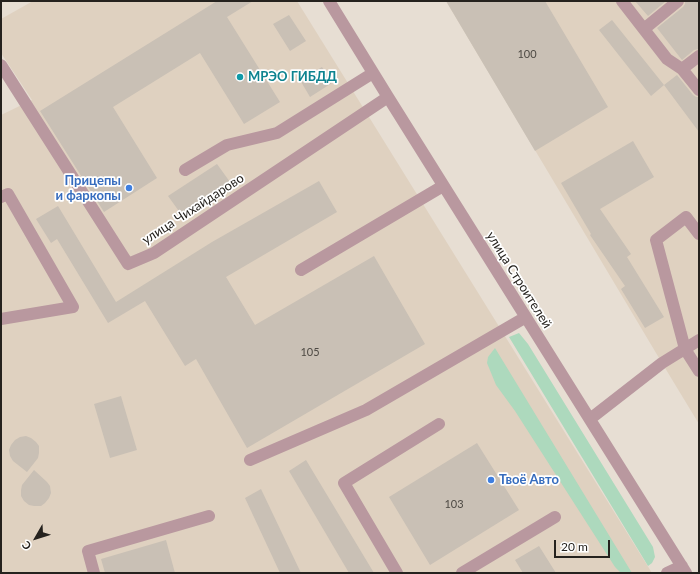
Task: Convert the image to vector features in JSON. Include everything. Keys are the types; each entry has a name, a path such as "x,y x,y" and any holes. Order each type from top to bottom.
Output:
{"street":[{"name":"улица Строителей","path":"329,1 388,98 684,569"},
{"path":"622,1 667,59 682,69 699,90"},
{"path":"644,29 678,1"},
{"path":"682,69 699,56"},
{"name":"улица Чихайдарово","path":"1,65 128,264 154,253 388,98"},
{"path":"185,170 227,145 277,134 373,73"},
{"path":"301,270 443,186"},
{"path":"1,197 8,194 73,307 1,319"},
{"path":"699,234 686,217 656,240 685,349 699,371"},
{"path":"250,460 366,410 526,318"},
{"path":"590,419 662,363 699,340"},
{"path":"397,573 344,483 439,424"},
{"path":"94,573 88,551 209,516"},
{"path":"462,573 555,517"},
{"path":"667,573 684,569"}],"shaded area":[{"path":"33,1 297,1 652,573 1,573 1,115 32,100 1,53 1,19"},
{"path":"446,1 699,1 699,424 662,363"}],"green space":[{"path":"519,333 528,344 653,547 655,557 652,563 648,566 509,337"},
{"path":"495,348 632,573 621,573 615,567 515,411 496,385 487,363 488,357"}],"building":[{"path":"217,1 253,1 227,17 280,102 244,124 200,53 113,107 157,178 104,212 40,111"},
{"path":"446,1 545,1 608,107 535,151"},
{"path":"635,1 666,1 648,16"},
{"path":"685,1 699,1 699,49 694,50 682,60 657,28 683,7"},
{"path":"289,15 306,41 290,51 273,24"},
{"path":"612,20 664,85 651,96 599,30"},
{"path":"322,67 332,83 310,97 300,80"},
{"path":"677,75 693,95 699,97 699,132 664,85"},
{"path":"633,141 654,177 600,209 631,254 627,257 664,317 645,328 621,289 625,286 590,235 591,234 561,183"},
{"path":"217,164 230,182 181,214 168,196"},
{"path":"319,181 337,212 226,277 255,325 374,256 425,344 247,448 196,359 185,366 145,301 108,323 57,239 51,243 36,219 58,206 116,302 212,242"},
{"path":"121,396 137,450 110,458 94,404"},
{"path":"26,436 31,438 39,446 38,458 27,472 13,461 9,450 15,440"},
{"path":"477,443 519,510 430,565 389,497"},
{"path":"306,460 374,573 349,573 289,471"},
{"path":"34,470 50,486 51,493 49,498 41,506 29,505 21,496 22,485"},
{"path":"261,489 301,573 280,573 245,498"},
{"path":"166,540 175,573 105,573 101,559"},
{"path":"539,546 556,573 523,573 515,560"}],"place":[{"name":"МРЭО ГИБДД","path":"240,77"},
{"name":"Прицепы и фаркопы","path":"129,188"},
{"name":"Твоё Авто","path":"491,480"}]}
